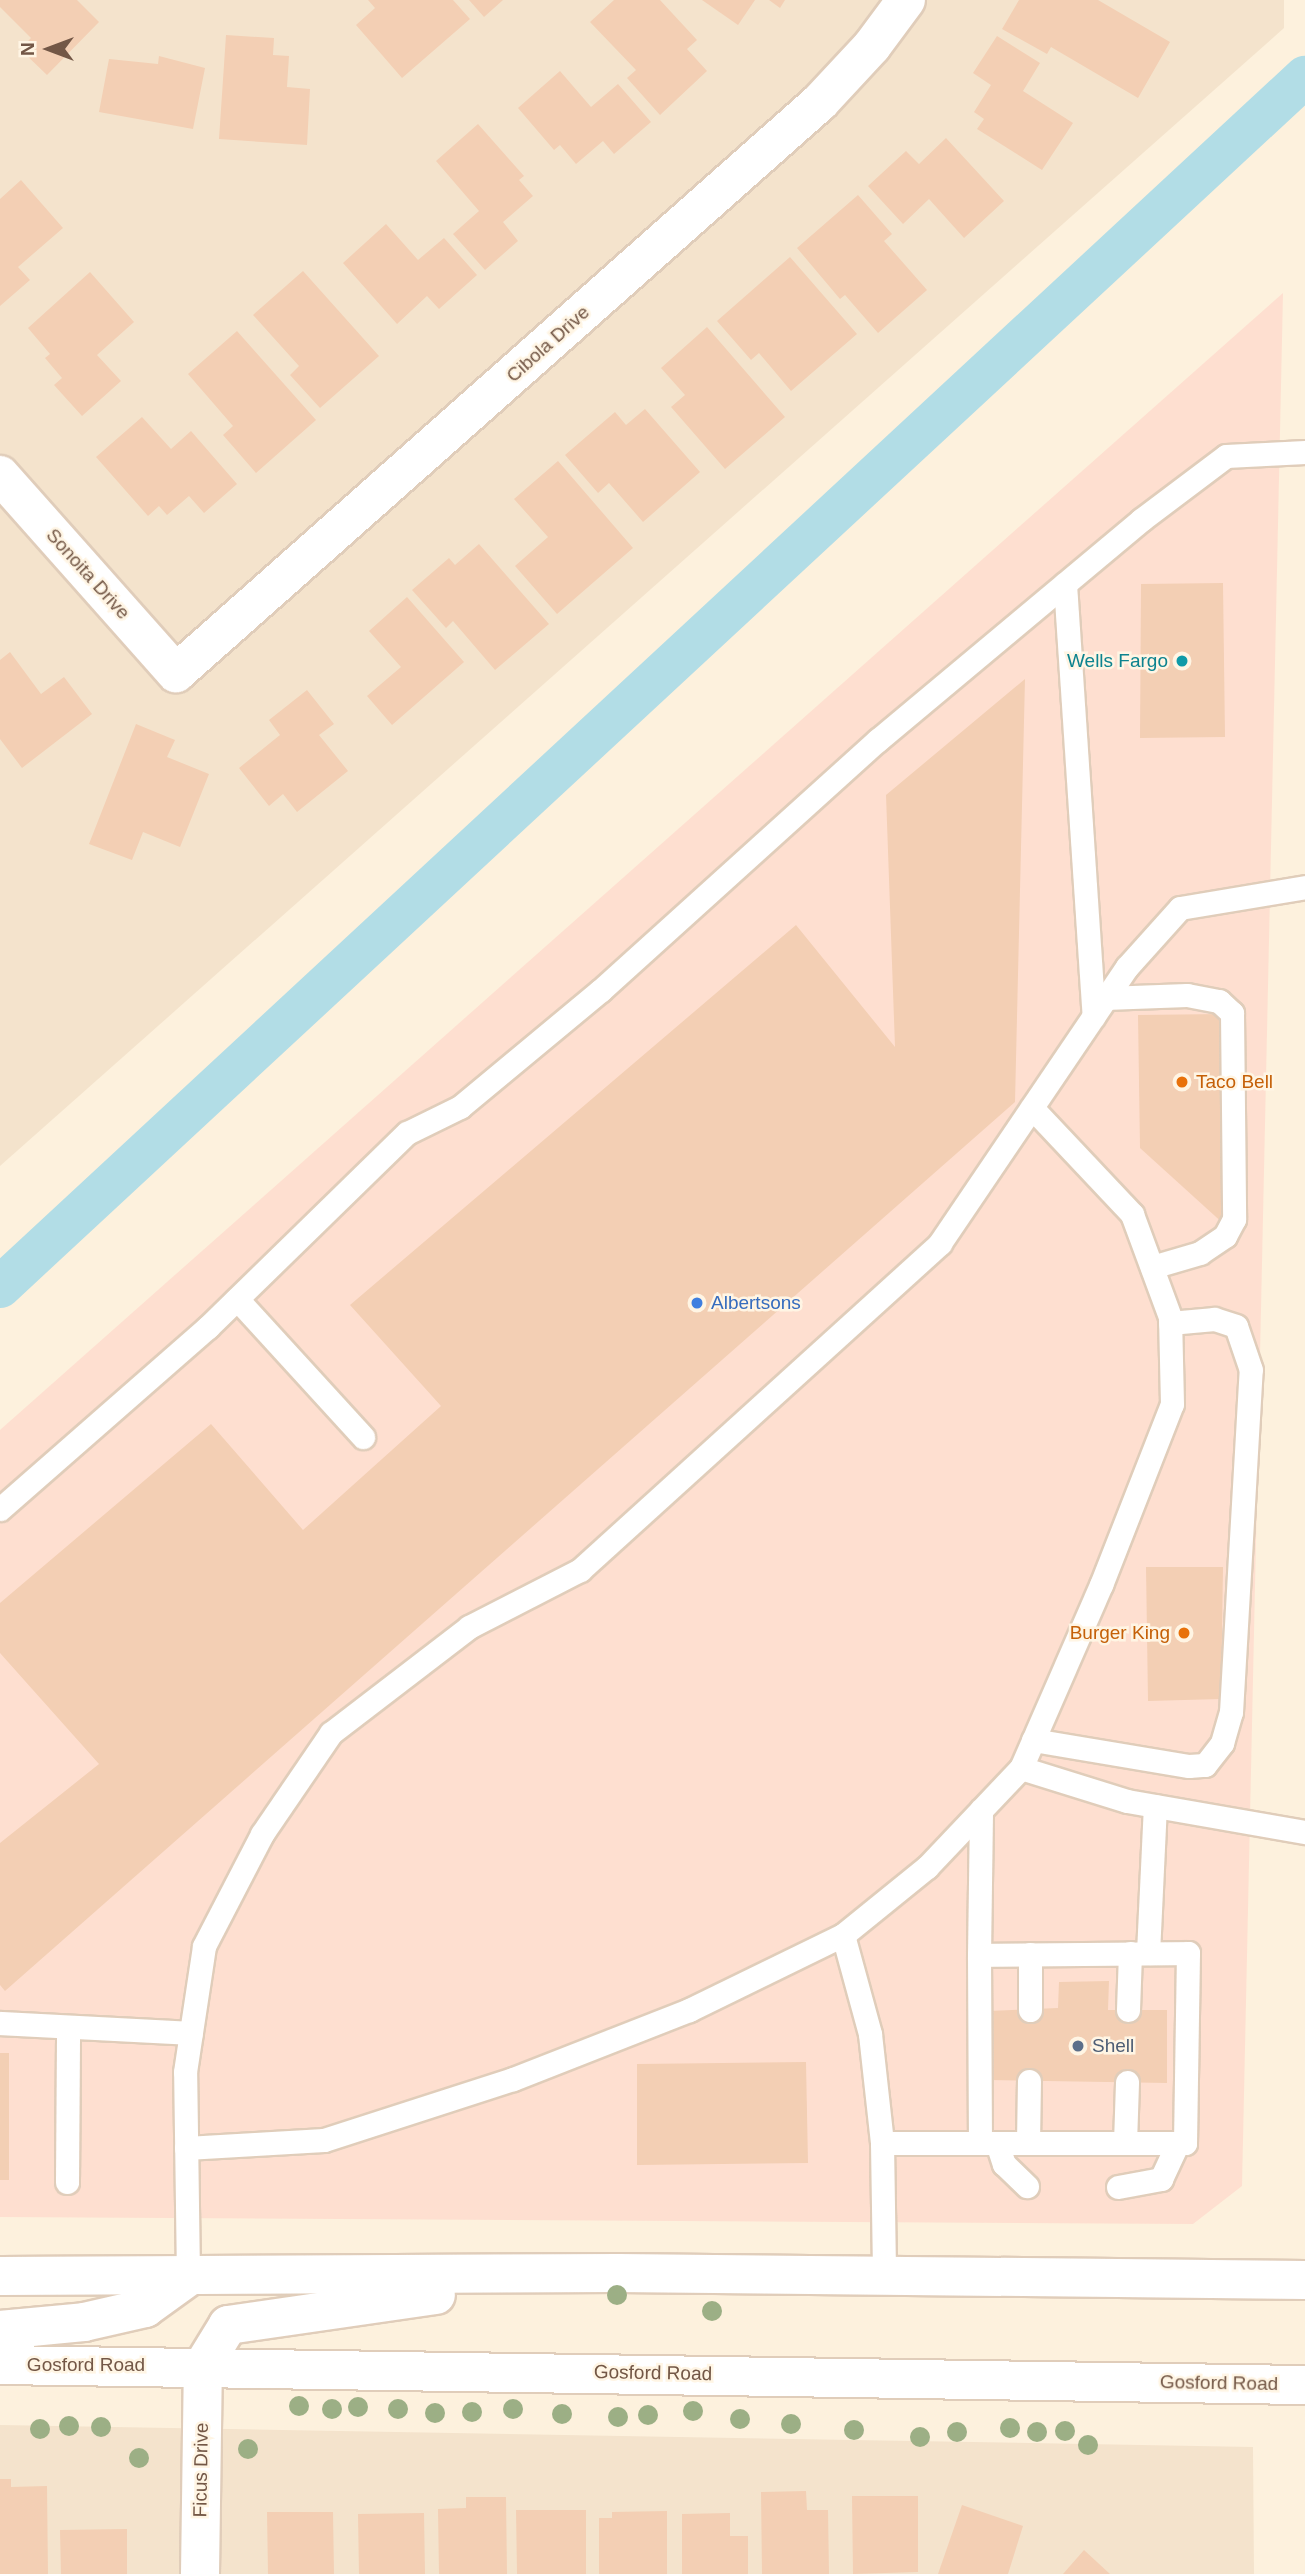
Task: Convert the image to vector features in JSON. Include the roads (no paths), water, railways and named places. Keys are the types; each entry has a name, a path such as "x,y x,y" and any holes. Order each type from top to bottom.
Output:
{"main road":[{"name":"Cibola Drive","path":"176,673 820,102 872,46 906,0"},
{"name":"Sonoita Drive","path":"0,475 176,673"},
{"path":"203,2366 228,2325 618,2273"},
{"path":"0,2276 618,2273 1305,2280"},
{"path":"0,2330 84,2322 145,2308 188,2277"},
{"name":"Gosford Road","path":"0,2365 203,2366 1305,2385"},
{"name":"Ficus Drive","path":"200,2574 203,2366"}],"lane":[{"path":"0,1509 237,1299 407,1133 460,1107 591,999 878,740 1065,584 1226,456 1305,452"},
{"path":"1065,584 1100,1007"},
{"path":"188,2277 185,2072 204,1946 262,1834 331,1733 469,1627 580,1570 940,1243 1100,1007 1180,908 1305,887"},
{"path":"1100,1007 1187,995 1219,1001 1232,1013 1234,1219 1225,1236 1200,1253 1152,1267"},
{"path":"186,2148 324,2140 513,2079 690,2010 843,1935 927,1867 1021,1768 1101,1585 1172,1404 1170,1323 1132,1214 1032,1108"},
{"path":"237,1299 363,1437"},
{"path":"1033,1740 1189,1766 1205,1765 1222,1743 1231,1712 1251,1370 1236,1326 1214,1319 1170,1323"},
{"path":"1021,1768 1155,1806 1305,1832"},
{"path":"1128,2010 1139,1953 1155,1806"},
{"path":"981,1810 979,1955 988,2143 1004,2164 1027,2186"},
{"path":"843,1935 870,2034 882,2143 884,2275"},
{"path":"882,2143 1185,2143 1188,1953 979,1955"},
{"path":"1030,1954 1030,2010"},
{"path":"0,2023 191,2033"},
{"path":"67,2182 68,2027"},
{"path":"1028,2143 1029,2081"},
{"path":"1125,2143 1127,2082"},
{"path":"1118,2187 1161,2179 1178,2143"}],"waterway":[{"path":"0,1287 1305,77"}],"place":[{"name":"Wells Fargo","path":"1182,661"},
{"name":"Taco Bell","path":"1182,1082"},
{"name":"Albertsons","path":"697,1303"},
{"name":"Burger King","path":"1184,1633"},
{"name":"Shell","path":"1078,2046"}]}
